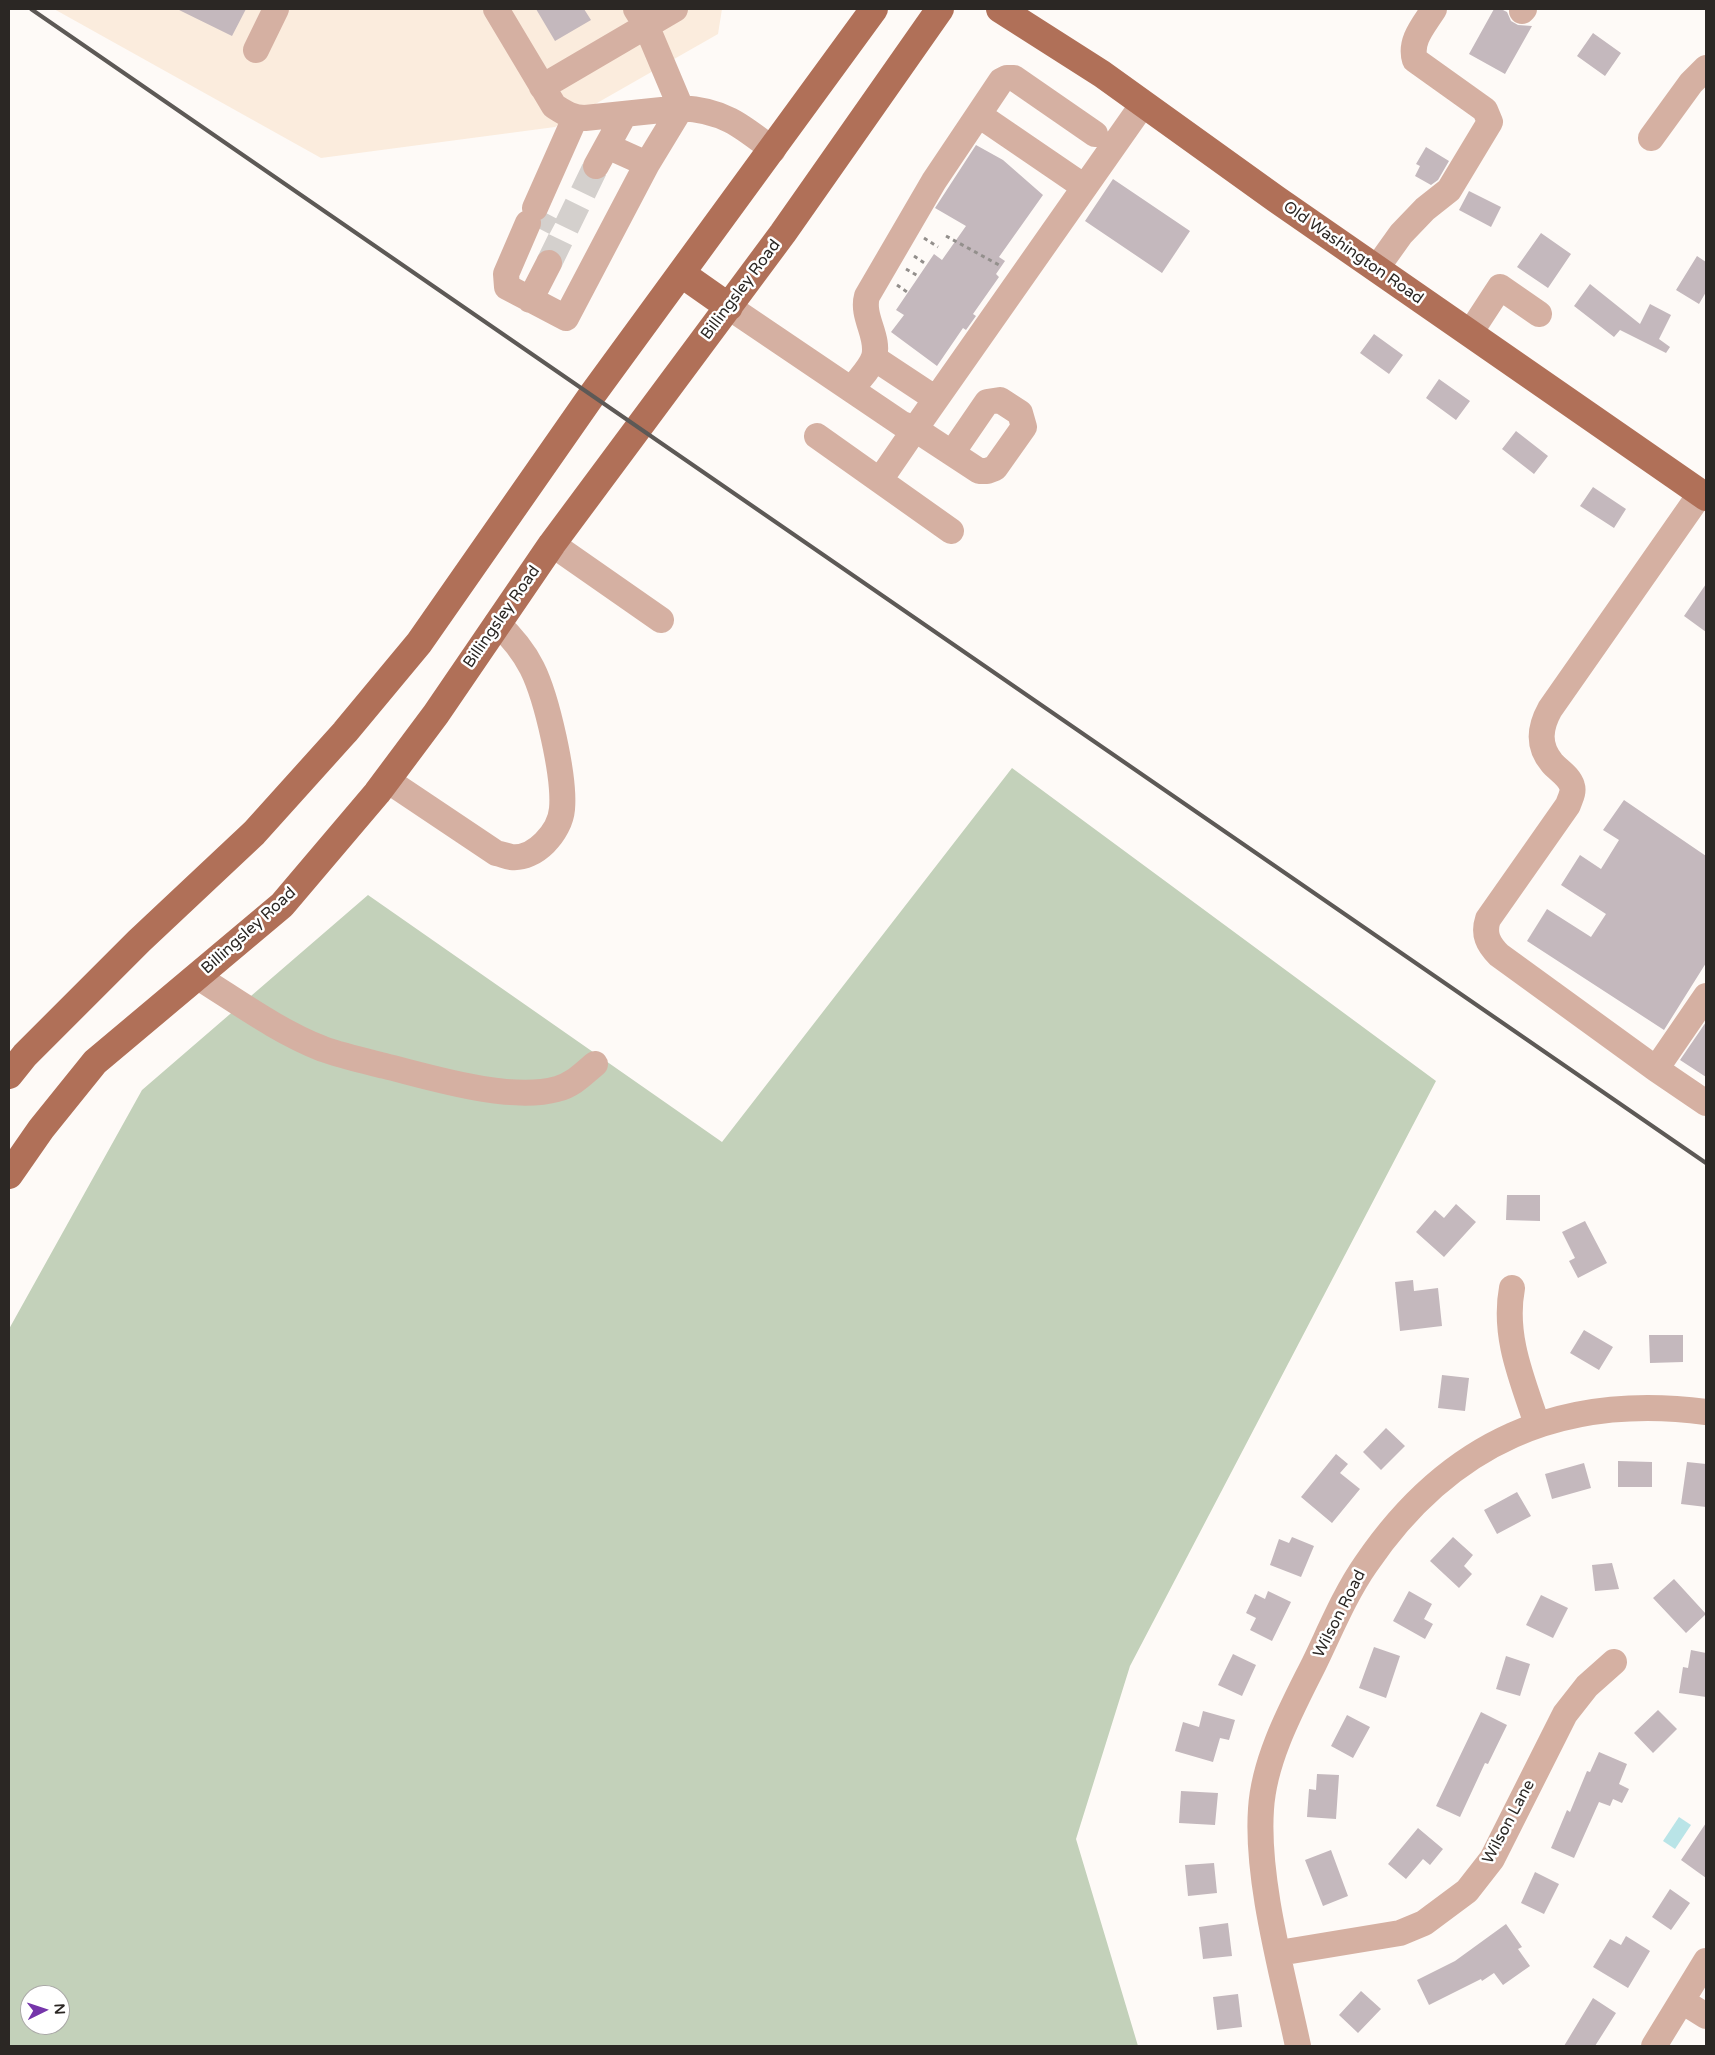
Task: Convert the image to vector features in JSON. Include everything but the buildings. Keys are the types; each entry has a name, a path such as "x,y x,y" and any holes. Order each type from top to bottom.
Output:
{"main road":[{"path":"9,1075 25,1055 139,941 254,833 345,732 419,643 592,395 874,9"},
{"path":"855,35 881,15 894,9"},
{"name":"Billingsley Road","path":"9,1175 41,1129 95,1062 282,905 387,780 436,714 552,544 783,233 940,9"},
{"name":"Old Washington Road","path":"1000,9 1102,74 1376,268 1704,495"},
{"path":"682,274 728,307"}],"street":[{"path":"256,50 276,9"},
{"path":"496,9 554,106 576,118 624,115 681,108 702,109 717,113 745,128 772,150"},
{"path":"542,87 641,17 675,9"},
{"path":"1376,268 1401,234 1425,209 1449,190 1490,122 1485,110 1415,60 1412,51 1414,42 1434,9"},
{"path":"641,17 681,108"},
{"path":"1651,138 1691,83 1706,68"},
{"path":"852,389 874,358 875,344 865,304 867,296 934,181 1001,81 1007,78 1014,78 1095,134"},
{"path":"880,480 1083,186 1143,104"},
{"path":"576,118 506,274 507,287 566,318 647,164 681,108"},
{"path":"624,115 602,156 647,164"},
{"path":"979,115 1083,186"},
{"path":"530,300 549,263"},
{"path":"1470,333 1500,287 1539,314"},
{"path":"728,307 902,424 915,429 952,453"},
{"path":"874,358 936,398"},
{"path":"817,436 951,531"},
{"path":"1704,495 1550,709 1542,725 1543,748 1552,763 1564,774 1572,786 1572,796 1568,805 1488,919 1485,928 1490,946 1499,954 1656,1069 1706,1103"},
{"path":"552,544 661,620"},
{"path":"387,780 496,853 512,857 529,854 543,845 555,831 563,808 557,757 545,701 533,670 519,644 497,623"},
{"path":"198,977 274,1024 323,1049 430,1078 501,1091 531,1092 557,1089 570,1084 595,1064"},
{"path":"1656,1069 1706,996"},
{"path":"1512,1288 1509,1319 1512,1347 1537,1424"},
{"name":"Wilson Road","path":"1298,2046 1278,1953 1265,1873 1261,1808 1271,1763 1293,1707 1364,1566 1387,1534 1436,1485 1461,1464 1537,1424 1589,1411 1634,1407 1670,1407 1706,1412"},
{"name":"Wilson Lane","path":"1278,1953 1400,1933 1424,1923 1467,1891 1492,1859 1565,1714 1586,1686 1614,1662"},
{"path":"1654,2046 1706,1961"},
{"path":"1682,2001 1706,2016"}],"path":[{"path":"946,236 999,265"}],"shaded area":[{"path":"54,9 722,9 718,34 555,127 321,158"}],"green space":[{"path":"1012,768 1436,1081 1130,1666 1076,1839 1138,2046 9,2046 9,1329 142,1090 368,895 722,1142"}],"water":[{"path":"1679,1817 1691,1825 1675,1849 1663,1841"}],"tunnel":[{"path":"549,263 596,166"},
{"path":"538,228 546,213"}],"railway":[{"path":"31,9 1706,1163"}]}
